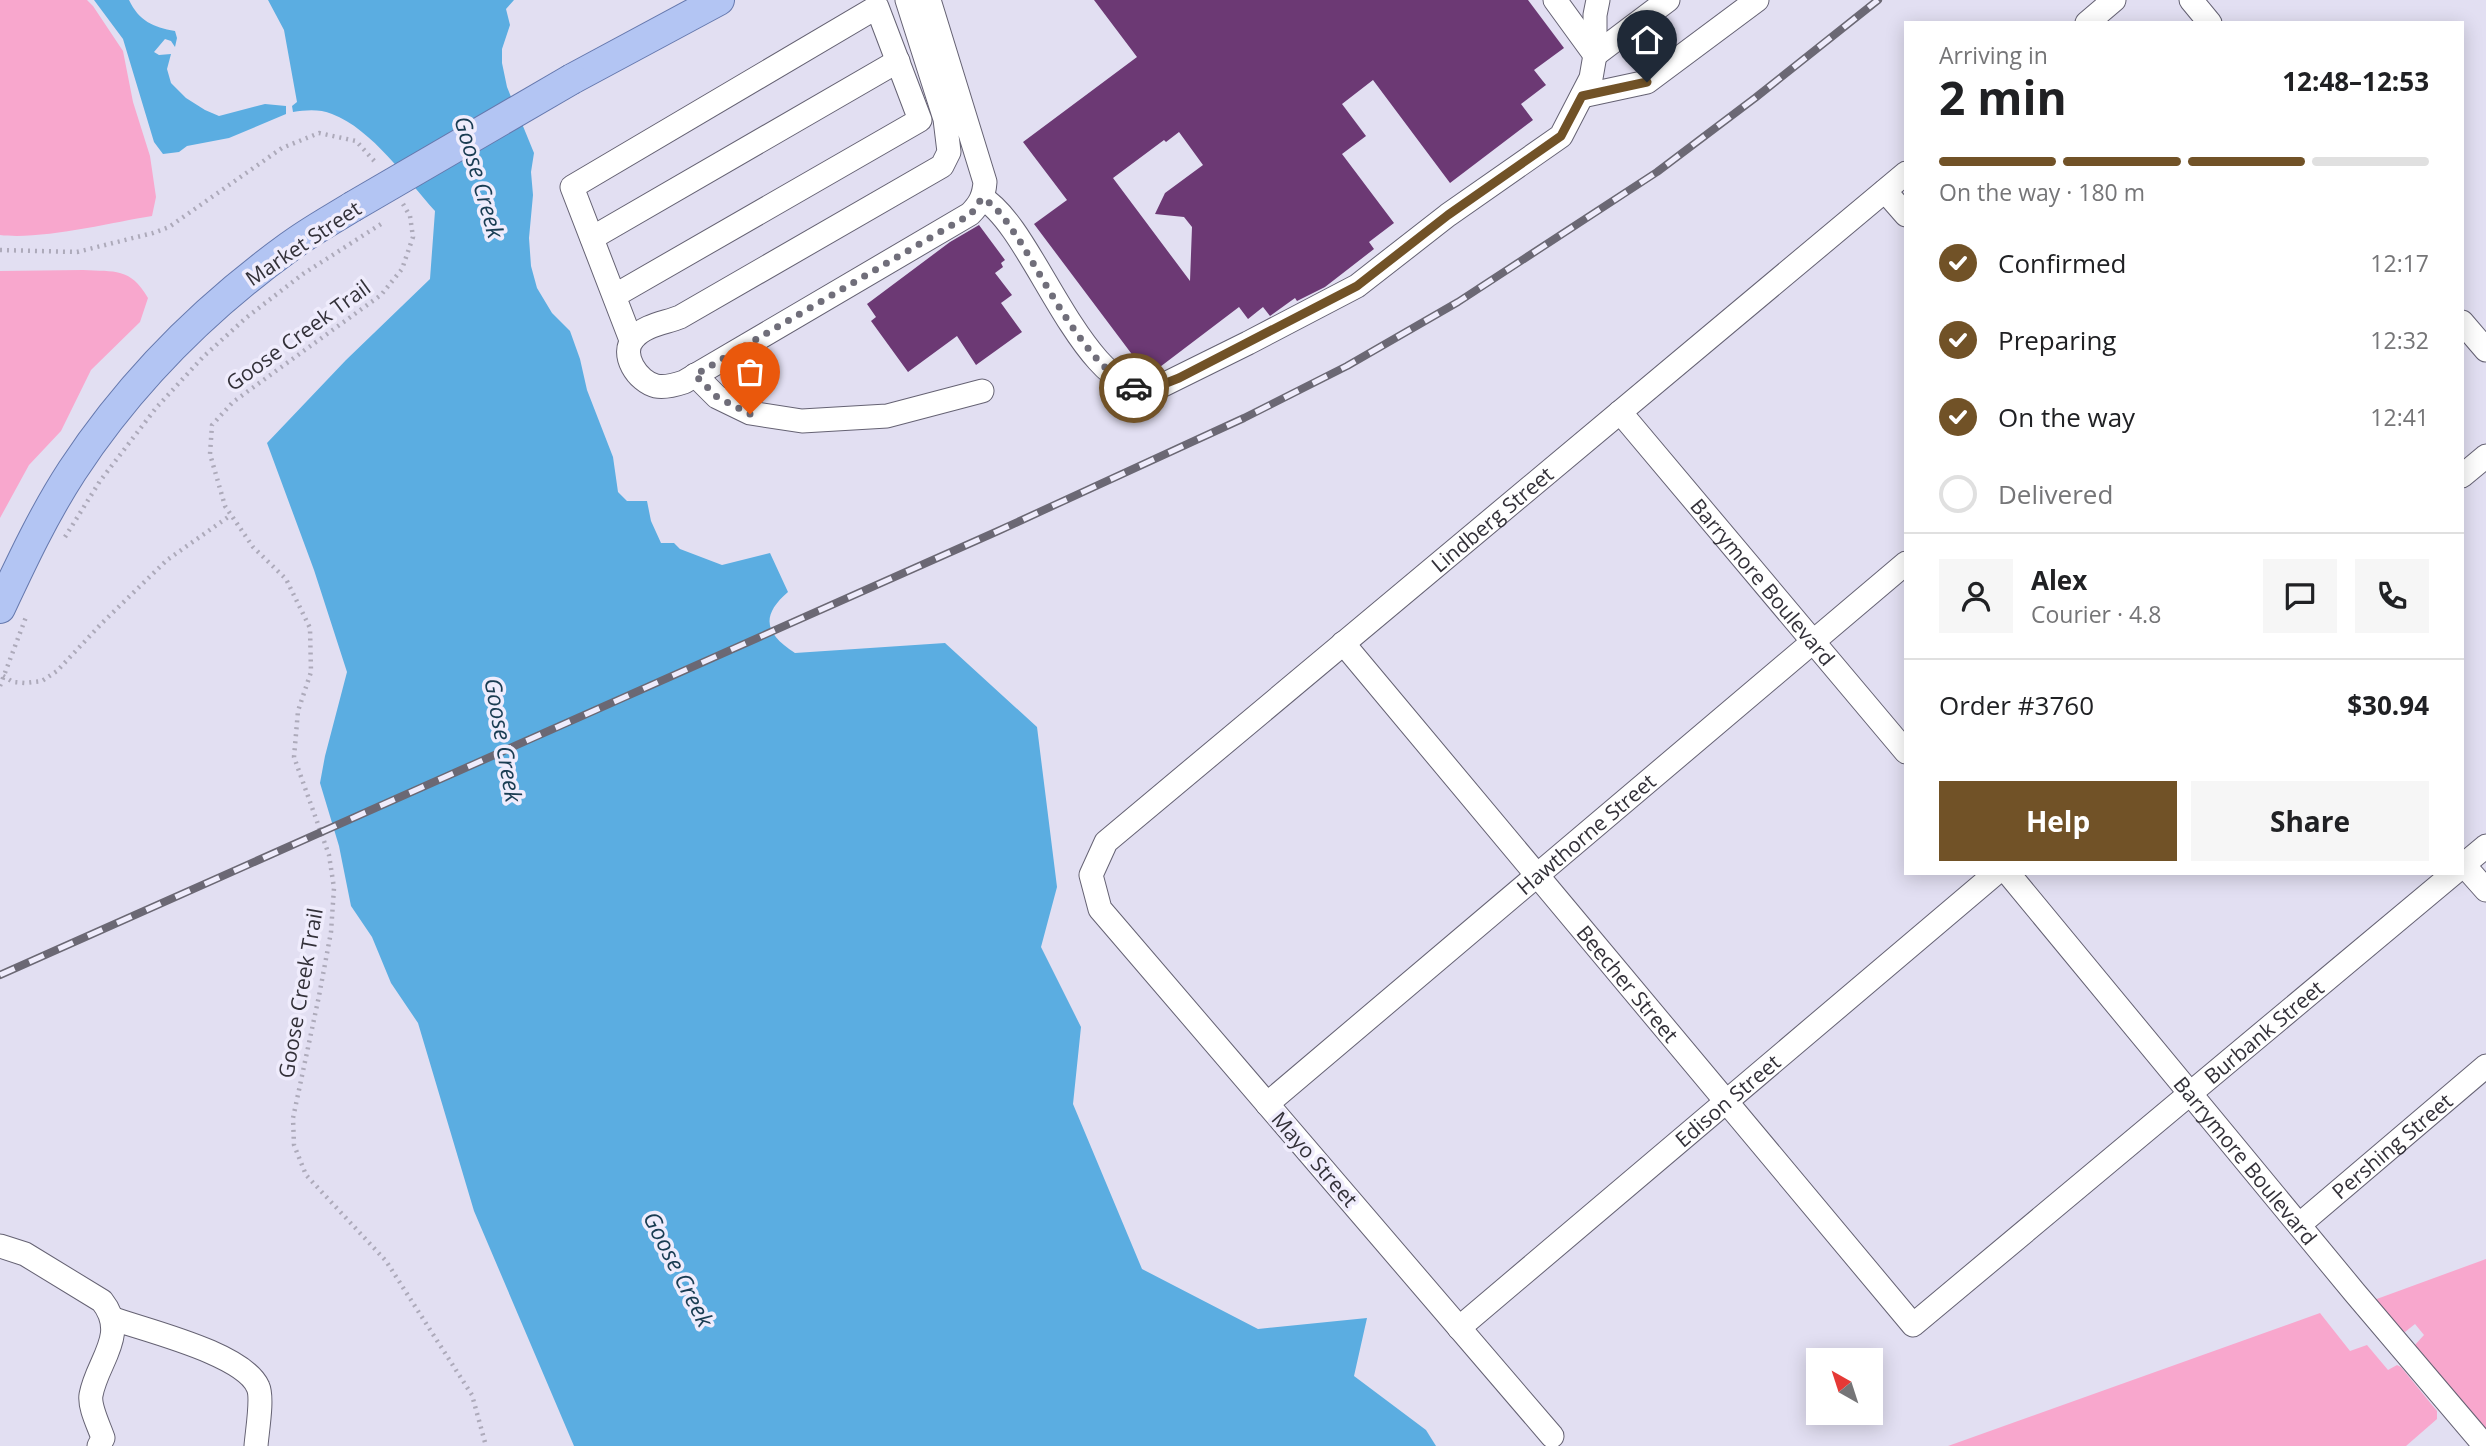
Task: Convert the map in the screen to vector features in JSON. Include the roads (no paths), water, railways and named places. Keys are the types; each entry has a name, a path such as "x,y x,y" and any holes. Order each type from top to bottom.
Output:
{"main road":[{"name":"Market Street","path":"13,612 31,541 72,471 119,406 175,345 229,294 290,245 352,207 572,79 719,0"}],"street":[{"path":"631,340 642,331 680,317 942,166 949,152 945,119 907,0"},
{"path":"920,120 877,8 572,187 631,340 628,353 632,366 642,379 656,386 670,386 695,375 971,214 982,198 984,175 929,0"},
{"path":"1555,0 1595,55"},
{"path":"982,198 992,204 1015,234 1062,309 1097,358 1119,380 1132,388 1146,391 1179,378 1357,286 1448,215 1561,136 1591,78 1598,0"},
{"path":"1595,55 1668,0"},
{"path":"1582,96 1647,82 1757,0"},
{"path":"2089,21 2114,0"},
{"path":"2191,0 2208,21"},
{"path":"592,238 898,61"},
{"path":"614,296 920,120 945,119"},
{"name":"Lindberg Street","path":"1091,875 1106,842 1904,175"},
{"path":"1885,191 1904,213"},
{"path":"2464,324 2486,350"},
{"path":"695,375 717,397 750,414 802,421 887,416 982,391"},
{"name":"Barrymore Boulevard","path":"1620,412 1904,750"},
{"path":"2464,475 2486,456"},
{"name":"Hawthorne Street","path":"1267,1104 1904,565"},
{"name":"Beecher Street","path":"1343,643 1913,1325"},
{"name":"Burbank Street","path":"2464,864 2486,846"},
{"path":"2464,870 2486,890"},
{"name":"Mayo Street","path":"1091,875 1101,909 1552,1436"},
{"name":"Edison Street","path":"1459,1328 1994,875"},
{"name":"Barrymore Boulevard","path":"2010,875 2188,1093 2485,1446"},
{"name":"Burbank Street","path":"1913,1325 2451,875"},
{"name":"Pershing Street","path":"2300,1225 2486,1066"},
{"path":"0,1246 24,1254 102,1301 114,1319 108,1348 90,1397 103,1438 99,1446"},
{"path":"114,1319 227,1358 248,1372 259,1389 256,1446"}],"water":[{"path":"94,0 129,0 142,18 175,31 175,47 171,41 165,39 154,52 159,55 171,54 167,69 171,83 186,98 205,110 219,116 265,104 286,106 286,114 229,138 187,146 179,152 163,154 154,142 123,39"},
{"name":"Goose Creek","path":"268,0 514,0 506,9 510,25 502,49 502,63 507,87 534,153 529,238 531,266 537,288 552,313 570,331 587,390 613,457 618,492 627,501 647,501 651,521 661,543 674,543 680,549 722,565 770,553 788,592 773,609 770,617 772,632 795,653 945,643 1037,727 1057,887 1041,947 1081,1027 1073,1104 1142,1269 1258,1329 1367,1318 1354,1376 1426,1430 1436,1446 574,1446 474,1211 418,1023 391,983 372,937 351,906 339,846 320,783 347,672 314,570 267,443 346,360 430,279 435,211 388,156 347,121 327,112 293,112 292,106 297,102 284,30"}],"railway":[{"path":"0,975 998,531 1244,418 1347,366 1458,302 1657,172 1878,0"}]}
